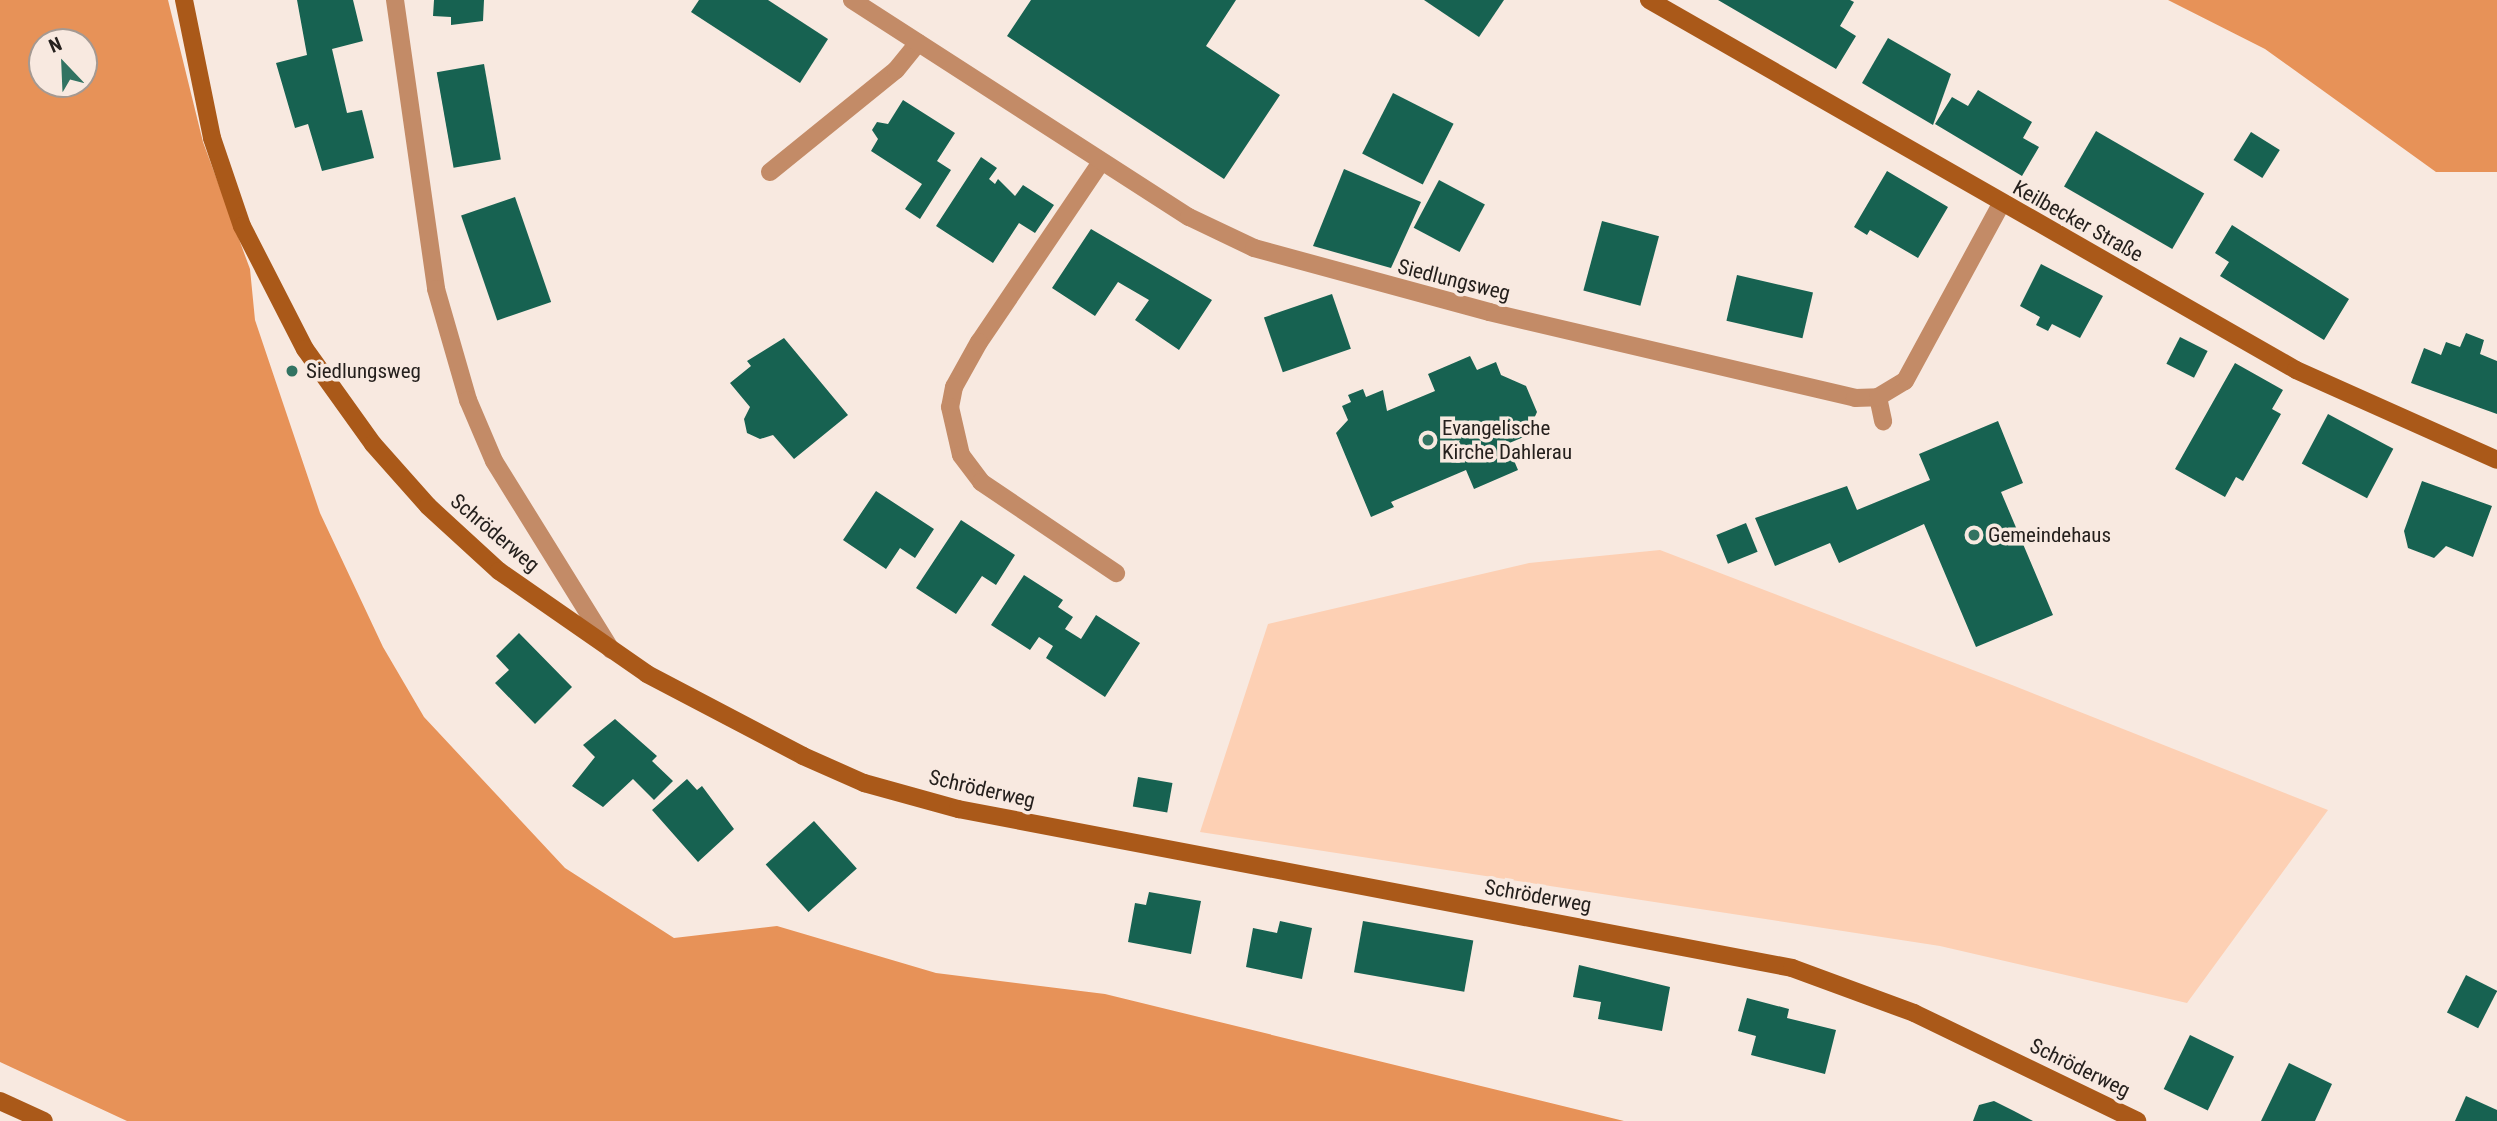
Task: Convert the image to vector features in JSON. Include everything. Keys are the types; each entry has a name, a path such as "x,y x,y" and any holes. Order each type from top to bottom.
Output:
{"main road":[{"name":"Schröderweg","path":"184,0 212,138 242,226 305,349 373,444 428,506 499,571 611,650 746,729 864,782 1061,830 1792,968 1914,1013 2137,1121"},
{"name":"Keilbecker Straße","path":"1648,0 2001,204 2297,370 2497,460"},
{"path":"0,1101 44,1121"}],"street":[{"path":"395,0 432,263 464,389 494,461 611,650"},
{"name":"Siedlungsweg","path":"852,0 1189,217 1254,248 1580,335 1830,393 1878,397"},
{"path":"771,172 896,70 918,43"},
{"path":"1101,162 978,342 954,387 950,407 961,455 981,482 1116,573"},
{"path":"1883,421 1878,397 1912,371 2001,204"}],"shaded area":[{"path":"0,0 168,0 203,142 250,269 255,320 320,513 383,647 424,717 565,868 674,938 777,926 936,973 1105,994 1624,1121 127,1121 0,1062"},
{"path":"2168,0 2497,0 2497,172 2436,172 2265,49"},
{"path":"1660,550 2328,810 2187,1003 1940,946 1200,832 1268,624 1529,563"}],"building":[{"path":"297,0 353,0 363,41 332,49 347,113 362,110 374,158 322,171 308,124 295,128 276,63 307,55"},
{"path":"434,0 484,0 483,21 451,25 451,17 433,16"},
{"path":"699,0 768,0 828,39 800,83 691,12"},
{"path":"1031,0 1236,0 1206,46 1280,95 1224,179 1007,36"},
{"path":"1424,0 1504,0 1479,37"},
{"path":"1718,0 1850,0 1854,2 1840,26 1856,36 1836,69"},
{"path":"1888,38 1951,74 1933,125 1862,83"},
{"path":"484,64 501,160 454,168 437,72"},
{"path":"1978,90 2032,122 2023,138 2039,147 2022,176 1935,124 1952,97 1968,106"},
{"path":"1393,93 1454,124 1423,184 1362,154"},
{"path":"903,100 955,133 937,161 951,170 920,219 905,209 922,184 871,151 878,139 872,130 877,122 888,124"},
{"path":"2096,131 2204,194 2172,249 2064,186"},
{"path":"2251,132 2280,150 2262,178 2234,160"},
{"path":"981,157 997,168 989,179 995,184 998,179 1015,196 1023,185 1054,205 1035,233 1019,223 993,263 936,226"},
{"path":"1344,169 1421,202 1391,268 1313,246"},
{"path":"1887,171 1948,207 1918,258 1870,230 1867,235 1854,227"},
{"path":"1439,180 1485,204 1460,252 1414,228"},
{"path":"515,197 551,302 497,321 461,216"},
{"path":"1602,221 1659,236 1640,306 1583,291"},
{"path":"2232,225 2349,299 2324,340 2220,276 2229,262 2215,253"},
{"path":"1091,229 1212,300 1179,350 1135,320 1149,300 1118,282 1095,316 1052,288"},
{"path":"2041,264 2103,296 2080,338 2052,324 2048,331 2036,325 2040,317 2020,306"},
{"path":"1737,275 1813,293 1802,338 1726,321"},
{"path":"1332,294 1351,349 1283,372 1264,317"},
{"path":"2466,333 2484,340 2480,354 2497,361 2497,414 2411,383 2424,348 2441,355 2446,342 2460,347"},
{"path":"2180,337 2208,351 2194,378 2166,364"},
{"path":"784,338 848,415 794,459 773,435 760,439 747,433 744,419 750,407 730,383 751,366 747,361"},
{"name":"Evangelische Kirche Dahlerau","path":"1470,356 1477,370 1496,362 1501,375 1526,386 1537,412 1526,436 1507,444 1518,470 1474,489 1466,470 1391,502 1394,507 1371,517 1336,433 1348,420 1342,406 1351,402 1348,395 1363,389 1366,397 1383,390 1387,411 1435,391 1428,374"},
{"path":"2235,363 2283,390 2272,409 2281,414 2243,481 2236,477 2225,497 2175,469"},
{"path":"2328,414 2393,449 2367,498 2302,463"},
{"name":"Gemeindehaus","path":"1998,421 2023,483 2001,492 2053,615 1976,647 1924,524 1839,563 1830,543 1775,566 1755,518 1847,486 1857,510 1930,480 1919,454"},
{"path":"2422,481 2492,506 2473,557 2446,546 2434,558 2408,548 2404,531"},
{"path":"876,491 934,529 915,558 900,548 886,569 843,540"},
{"path":"961,520 1015,555 996,585 982,576 956,614 916,588"},
{"path":"1746,523 1758,552 1728,564 1716,535"},
{"path":"1024,575 1063,600 1058,607 1073,617 1065,629 1081,639 1096,615 1140,643 1105,697 1046,658 1053,646 1039,637 1030,650 991,625"},
{"path":"519,633 572,687 535,724 495,683 509,670 496,656"},
{"path":"615,719 657,756 652,761 673,781 654,800 633,779 603,807 572,786 595,757 583,745"},
{"path":"1138,777 1172,783 1167,813 1133,807"},
{"path":"687,779 697,790 702,786 734,829 698,862 652,810"},
{"path":"814,821 857,869 809,912 766,864"},
{"path":"1149,892 1201,901 1191,954 1128,942 1135,903 1146,905"},
{"path":"1280,921 1312,928 1302,979 1246,967 1253,928 1277,933"},
{"path":"1363,921 1473,940 1464,992 1354,972"},
{"path":"1579,965 1670,987 1662,1031 1598,1019 1601,1002 1573,997"},
{"path":"2466,975 2497,991 2478,1028 2447,1012"},
{"path":"1747,998 1789,1009 1787,1018 1836,1030 1825,1074 1751,1055 1756,1036 1738,1031"},
{"path":"2190,1035 2234,1056 2208,1110 2164,1089"},
{"path":"2289,1063 2332,1084 2315,1121 2261,1121"},
{"path":"2466,1096 2497,1110 2497,1121 2455,1121"},
{"path":"1994,1101 2033,1121 1973,1121 1979,1105"}],"place":[{"name":"Siedlungsweg","path":"292,371"},
{"name":"Evangelische Kirche Dahlerau","path":"1428,440"},
{"name":"Gemeindehaus","path":"1974,535"}]}
